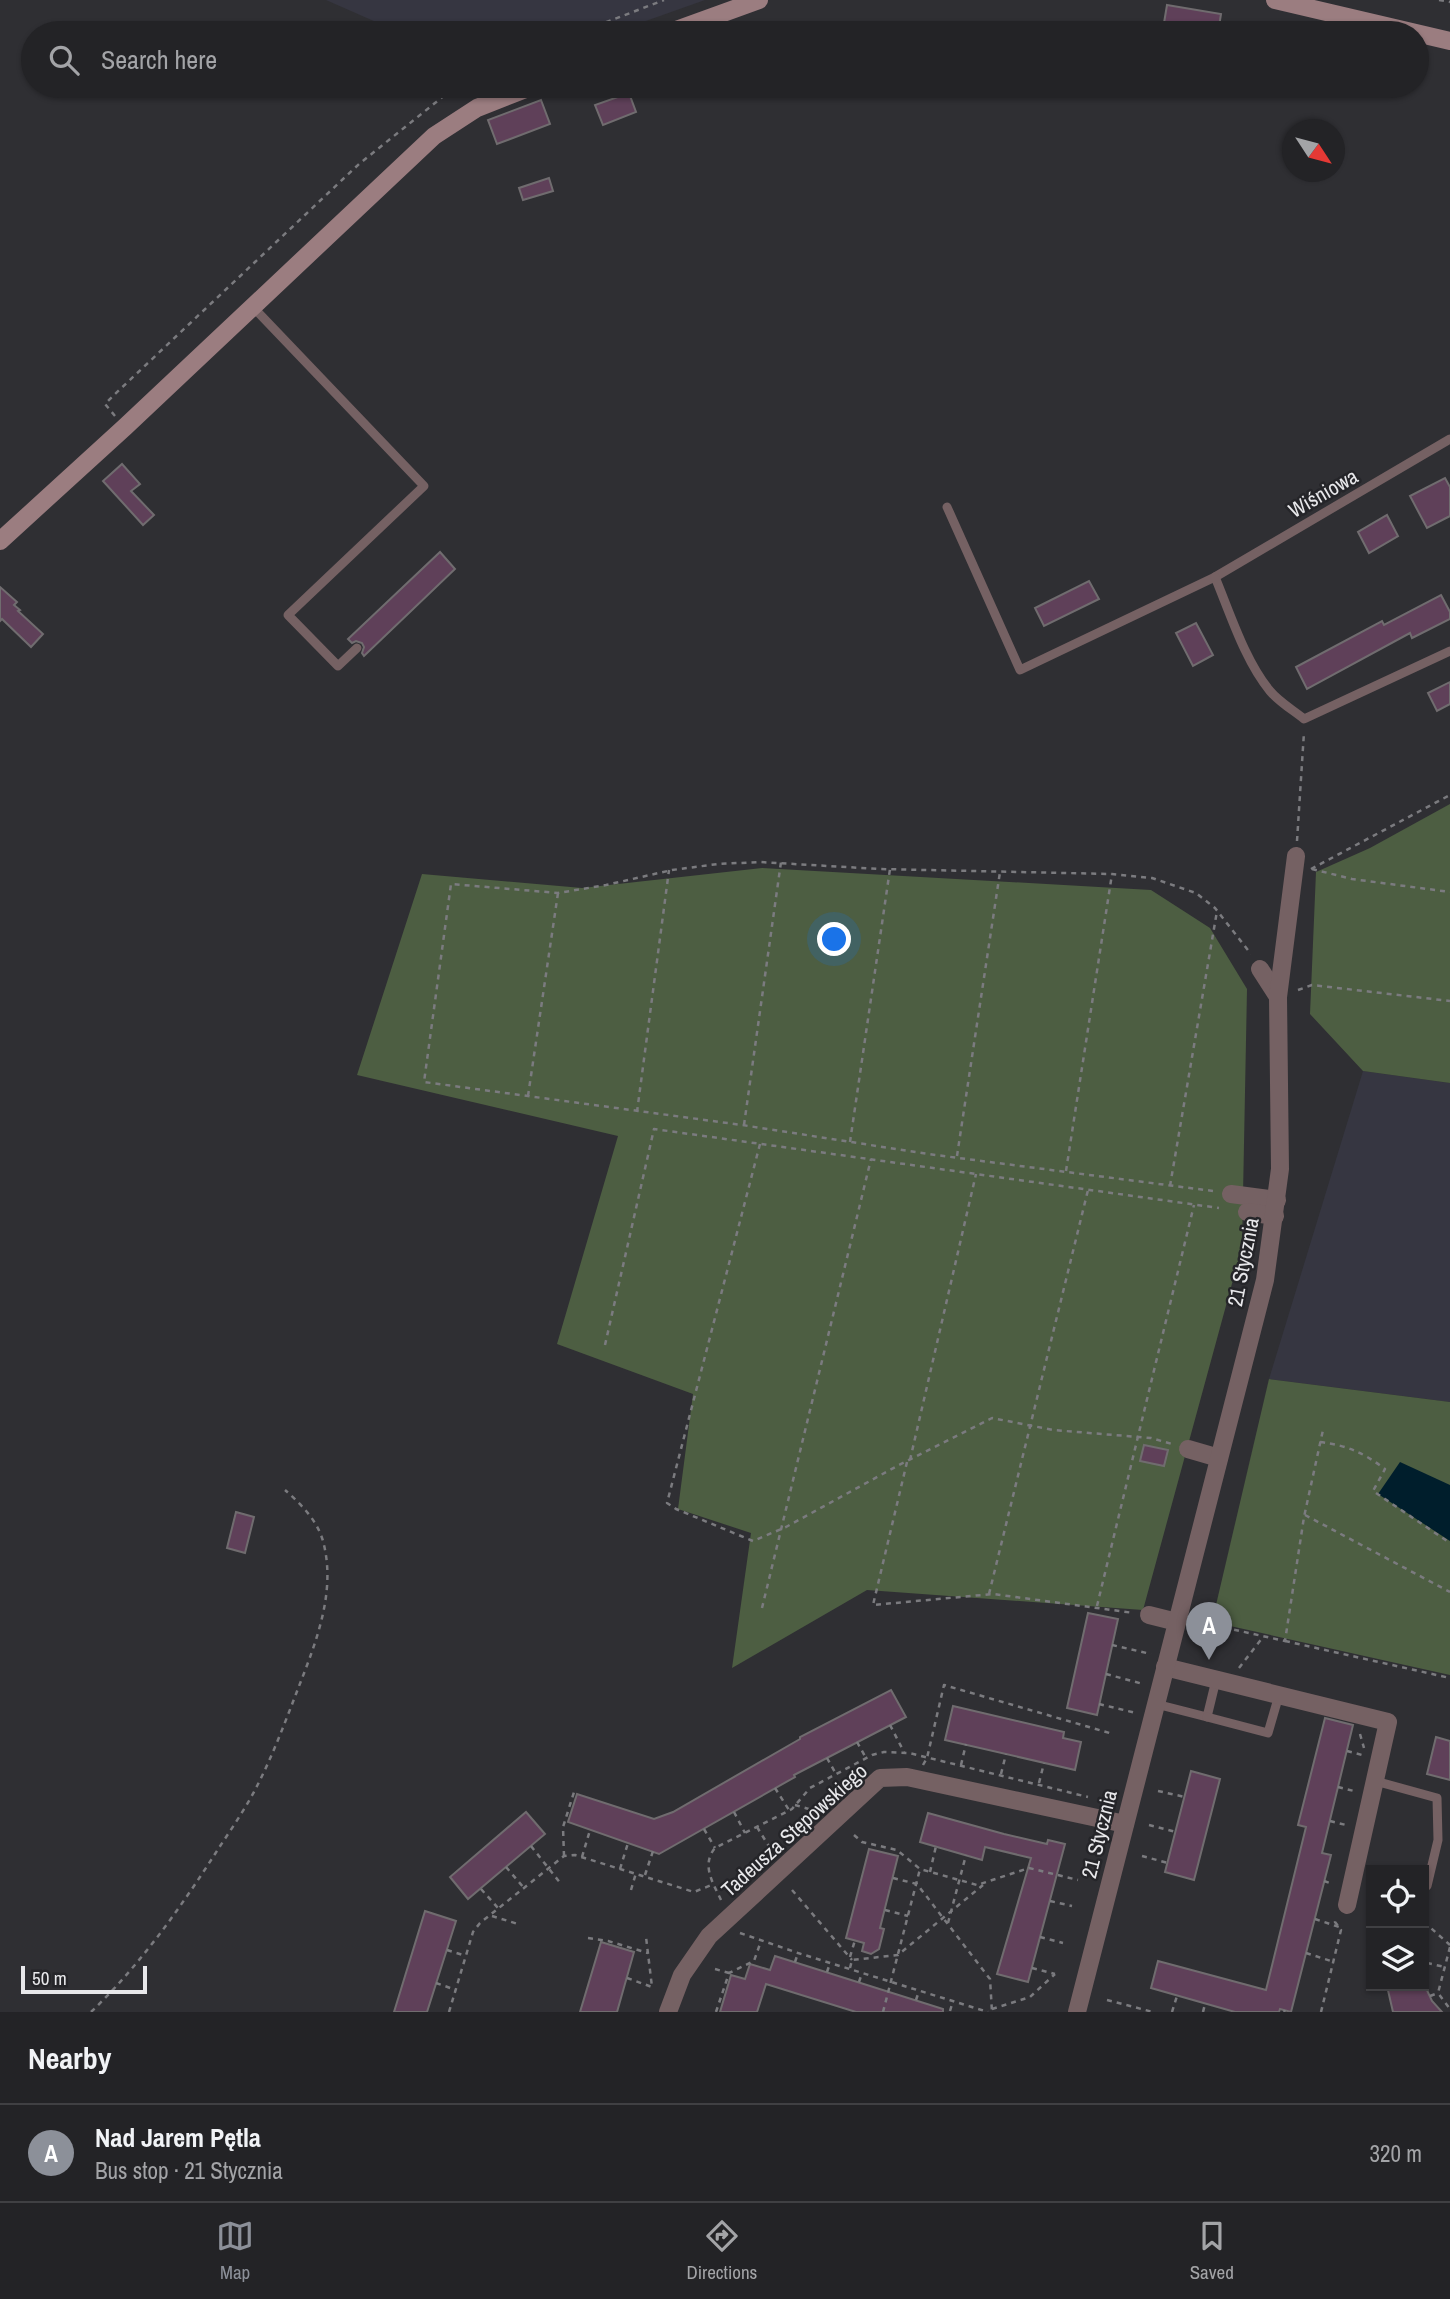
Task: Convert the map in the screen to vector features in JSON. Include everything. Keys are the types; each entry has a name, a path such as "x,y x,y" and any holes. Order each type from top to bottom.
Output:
{"street":[{"path":"701,21 760,0"},
{"path":"1275,0 1365,21"},
{"path":"1429,36 1450,41"},
{"path":"0,541 434,136 477,108 502,98"},
{"name":"21 Stycznia","path":"1077,2012 1265,1280 1280,1169 1278,996 1296,856"},
{"path":"1260,968 1278,996"},
{"path":"1231,1194 1276,1208"},
{"path":"1247,1212 1276,1208"},
{"path":"1188,1449 1219,1458"},
{"path":"1149,1615 1178,1619"},
{"path":"1167,1663 1222,1682 1388,1722 1369,1787 1342,1908"},
{"name":"Tadeusza Stępowskiego","path":"668,2012 682,1975 709,1936 880,1778 916,1779 1125,1824"}],"lane":[{"path":"253,307 424,486 288,615 338,666 357,648"},
{"name":"Wiśniowa","path":"947,507 1020,670 1215,577 1450,439"},
{"path":"1215,577 1263,683 1272,694 1304,719 1450,651"},
{"path":"1207,1717 1222,1682"},
{"path":"1156,1703 1268,1733 1279,1695"},
{"path":"1369,1787 1437,1798 1438,1840 1429,1878"}],"path":[{"path":"609,21 664,0"},
{"path":"1439,0 1450,2"},
{"path":"125,427 105,404 359,164 441,98"},
{"path":"1296,856 1304,719"},
{"path":"1450,794 1310,869 1352,879 1450,892"},
{"path":"744,1125 781,862"},
{"path":"1231,1194 424,1082 451,884 558,893 670,870 718,864 781,862 890,869 1112,874 1152,878 1182,887 1205,899 1260,968"},
{"path":"850,1142 890,869"},
{"path":"637,1112 670,870"},
{"path":"957,1157 1000,872"},
{"path":"1066,1171 1112,874"},
{"path":"528,1096 558,893"},
{"path":"1170,1186 1217,911"},
{"path":"1312,985 1450,1001"},
{"path":"605,1345 654,1129 1247,1212"},
{"path":"760,1144 667,1503 753,1541 780,1530 992,1418 1053,1430 1151,1438 1188,1449"},
{"path":"762,1608 871,1159"},
{"path":"976,1174 873,1605 989,1594 1149,1615"},
{"path":"989,1594 1088,1190"},
{"path":"1096,1608 1194,1205"},
{"path":"1285,1641 1305,1515 1323,1430"},
{"path":"1320,1442 1346,1446 1366,1455 1385,1469 1373,1491 1450,1543"},
{"path":"91,2012 128,1972 192,1890 250,1800 307,1665 326,1602 327,1564 319,1531 301,1504 285,1490"},
{"path":"1305,1515 1450,1592"},
{"path":"1178,1619 1450,1678"},
{"path":"1222,1682 1263,1637"},
{"path":"1112,1645 1167,1663"},
{"path":"1106,1674 1156,1703"},
{"path":"916,1779 927,1758 944,1685 1113,1734"},
{"path":"1099,1704 1156,1703"},
{"path":"890,1725 904,1752"},
{"path":"1347,1751 1366,1756 1360,1732"},
{"path":"857,1742 866,1758"},
{"path":"961,1766 966,1744"},
{"path":"1032,1968 1055,1974 1031,1997 989,2011 742,1935 729,1919 714,1884 708,1868 710,1854 715,1848 789,1810 806,1791 866,1758 884,1752 904,1752 1098,1799"},
{"path":"1000,1776 1006,1754"},
{"path":"827,1758 836,1774"},
{"path":"1038,1785 1044,1763"},
{"path":"1338,1787 1369,1787"},
{"path":"775,1788 789,1810"},
{"path":"564,1856 563,1827 575,1789"},
{"path":"1158,1791 1185,1797"},
{"path":"795,1805 825,1813"},
{"path":"734,1812 745,1833"},
{"path":"1330,1821 1356,1828"},
{"path":"1149,1825 1176,1832"},
{"path":"757,1827 769,1848"},
{"path":"704,1829 715,1848"},
{"path":"582,1857 590,1830"},
{"path":"854,1835 862,1842 897,1850 920,1869 983,1885"},
{"path":"620,1869 628,1843"},
{"path":"531,1846 561,1884"},
{"path":"930,1872 936,1846"},
{"path":"645,1876 653,1851"},
{"path":"948,1924 966,1855"},
{"path":"449,2012 473,1932 498,1908 564,1856 582,1857 694,1892 714,1884"},
{"path":"1142,1856 1168,1863"},
{"path":"506,1867 524,1888"},
{"path":"851,1959 898,1955 983,1885 1029,1868 1079,1880"},
{"path":"883,2012 920,1869"},
{"path":"631,1890 636,1873"},
{"path":"893,1878 917,1884 990,1979 989,2011"},
{"path":"481,1889 498,1908"},
{"path":"792,1890 851,1959"},
{"path":"1050,1901 1072,1906"},
{"path":"1321,2012 1341,1930 1335,1922 1342,1908"},
{"path":"885,1910 908,1916"},
{"path":"490,1915 518,1924"},
{"path":"1315,1919 1339,1927"},
{"path":"1429,1927 1450,1946 1438,1993"},
{"path":"627,1978 652,1987 646,1937"},
{"path":"1040,1937 1063,1943"},
{"path":"588,1938 648,1953"},
{"path":"849,1969 855,1940"},
{"path":"715,1969 729,1973 754,1961 761,1941"},
{"path":"447,1950 466,1956"},
{"path":"795,1962 798,1953"},
{"path":"1306,1953 1334,1962"},
{"path":"827,1972 830,1963"},
{"path":"1429,1963 1445,1967"},
{"path":"716,2012 729,1973"},
{"path":"859,1982 862,1973"},
{"path":"436,1983 456,1990"},
{"path":"916,2000 919,1991"},
{"path":"1430,1996 1438,1993"},
{"path":"1438,1993 1450,2009"},
{"path":"1172,2012 1177,1996"},
{"path":"1107,2000 1153,2012"},
{"path":"950,2011 953,2001"},
{"path":"1203,2012 1205,2004"}],"shaded area":[{"path":"326,0 705,0 646,21 374,21"},
{"path":"1363,1071 1450,1083 1450,1402 1269,1379"}],"green space":[{"path":"1450,804 1450,1083 1363,1071 1310,1014 1316,872 1370,848"},
{"path":"762,868 1151,890 1210,928 1247,989 1242,1247 1143,1610 867,1590 732,1668 751,1533 678,1509 693,1394 557,1344 618,1136 357,1075 422,874 582,888"},
{"path":"1269,1379 1450,1402 1450,1675 1212,1622"}],"water":[{"path":"1400,1462 1450,1485 1450,1541 1378,1494"}],"building":[{"path":"1167,5 1221,14 1220,21 1164,21"},
{"path":"615,98 631,98 636,112 603,125 595,105"},
{"path":"541,100 550,124 497,144 488,120"},
{"path":"549,178 553,191 523,200 519,188"},
{"path":"122,464 140,484 131,491 154,515 143,525 103,481"},
{"path":"1445,478 1450,487 1450,516 1427,528 1410,496"},
{"path":"1387,515 1398,536 1369,553 1358,532"},
{"path":"440,552 455,569 364,656 362,643 352,643 348,639"},
{"path":"1089,581 1099,599 1044,626 1035,608"},
{"path":"0,587 17,602 14,605 20,610 18,611 43,634 31,647 2,619 0,621"},
{"path":"1441,595 1450,612 1450,619 1412,638 1410,633 1307,689 1296,667 1382,621 1384,625"},
{"path":"1196,623 1213,655 1193,666 1176,633"},
{"path":"1450,682 1450,704 1437,711 1428,693"},
{"path":"1144,1445 1168,1450 1164,1466 1140,1461"},
{"path":"236,1512 254,1517 245,1553 227,1548"},
{"path":"1088,1613 1118,1619 1097,1715 1067,1708"},
{"path":"891,1690 906,1717 794,1775 795,1777 659,1854 568,1822 577,1794 654,1819 673,1812 800,1737"},
{"path":"953,1706 1064,1732 1063,1738 1081,1742 1075,1770 945,1740"},
{"path":"1325,1718 1353,1725 1322,1853 1331,1855 1291,2012 1280,2009 1279,2012 1235,2012 1151,1988 1158,1961 1266,1990 1306,1827 1298,1825"},
{"path":"1436,1737 1450,1741 1450,1780 1427,1774"},
{"path":"1191,1771 1220,1779 1194,1880 1165,1872"},
{"path":"526,1812 545,1834 468,1899 450,1877"},
{"path":"928,1813 1047,1844 1048,1840 1065,1844 1028,1982 997,1974 1031,1858 985,1847 982,1860 920,1842"},
{"path":"869,1849 898,1856 880,1928 884,1929 879,1949 871,1954 862,1951 864,1943 846,1938"},
{"path":"425,1911 456,1921 427,2012 394,2012"},
{"path":"601,1942 634,1952 617,2012 580,2012"},
{"path":"775,1956 943,2009 943,2012 856,2012 766,1984 757,2012 720,2012 731,1975 745,1979 750,1964 770,1970"},
{"path":"1388,1991 1427,1991 1442,2012 1393,2012"}],"place":[{"name":"Nad Jarem Pętla","path":"1209,1660"}]}
